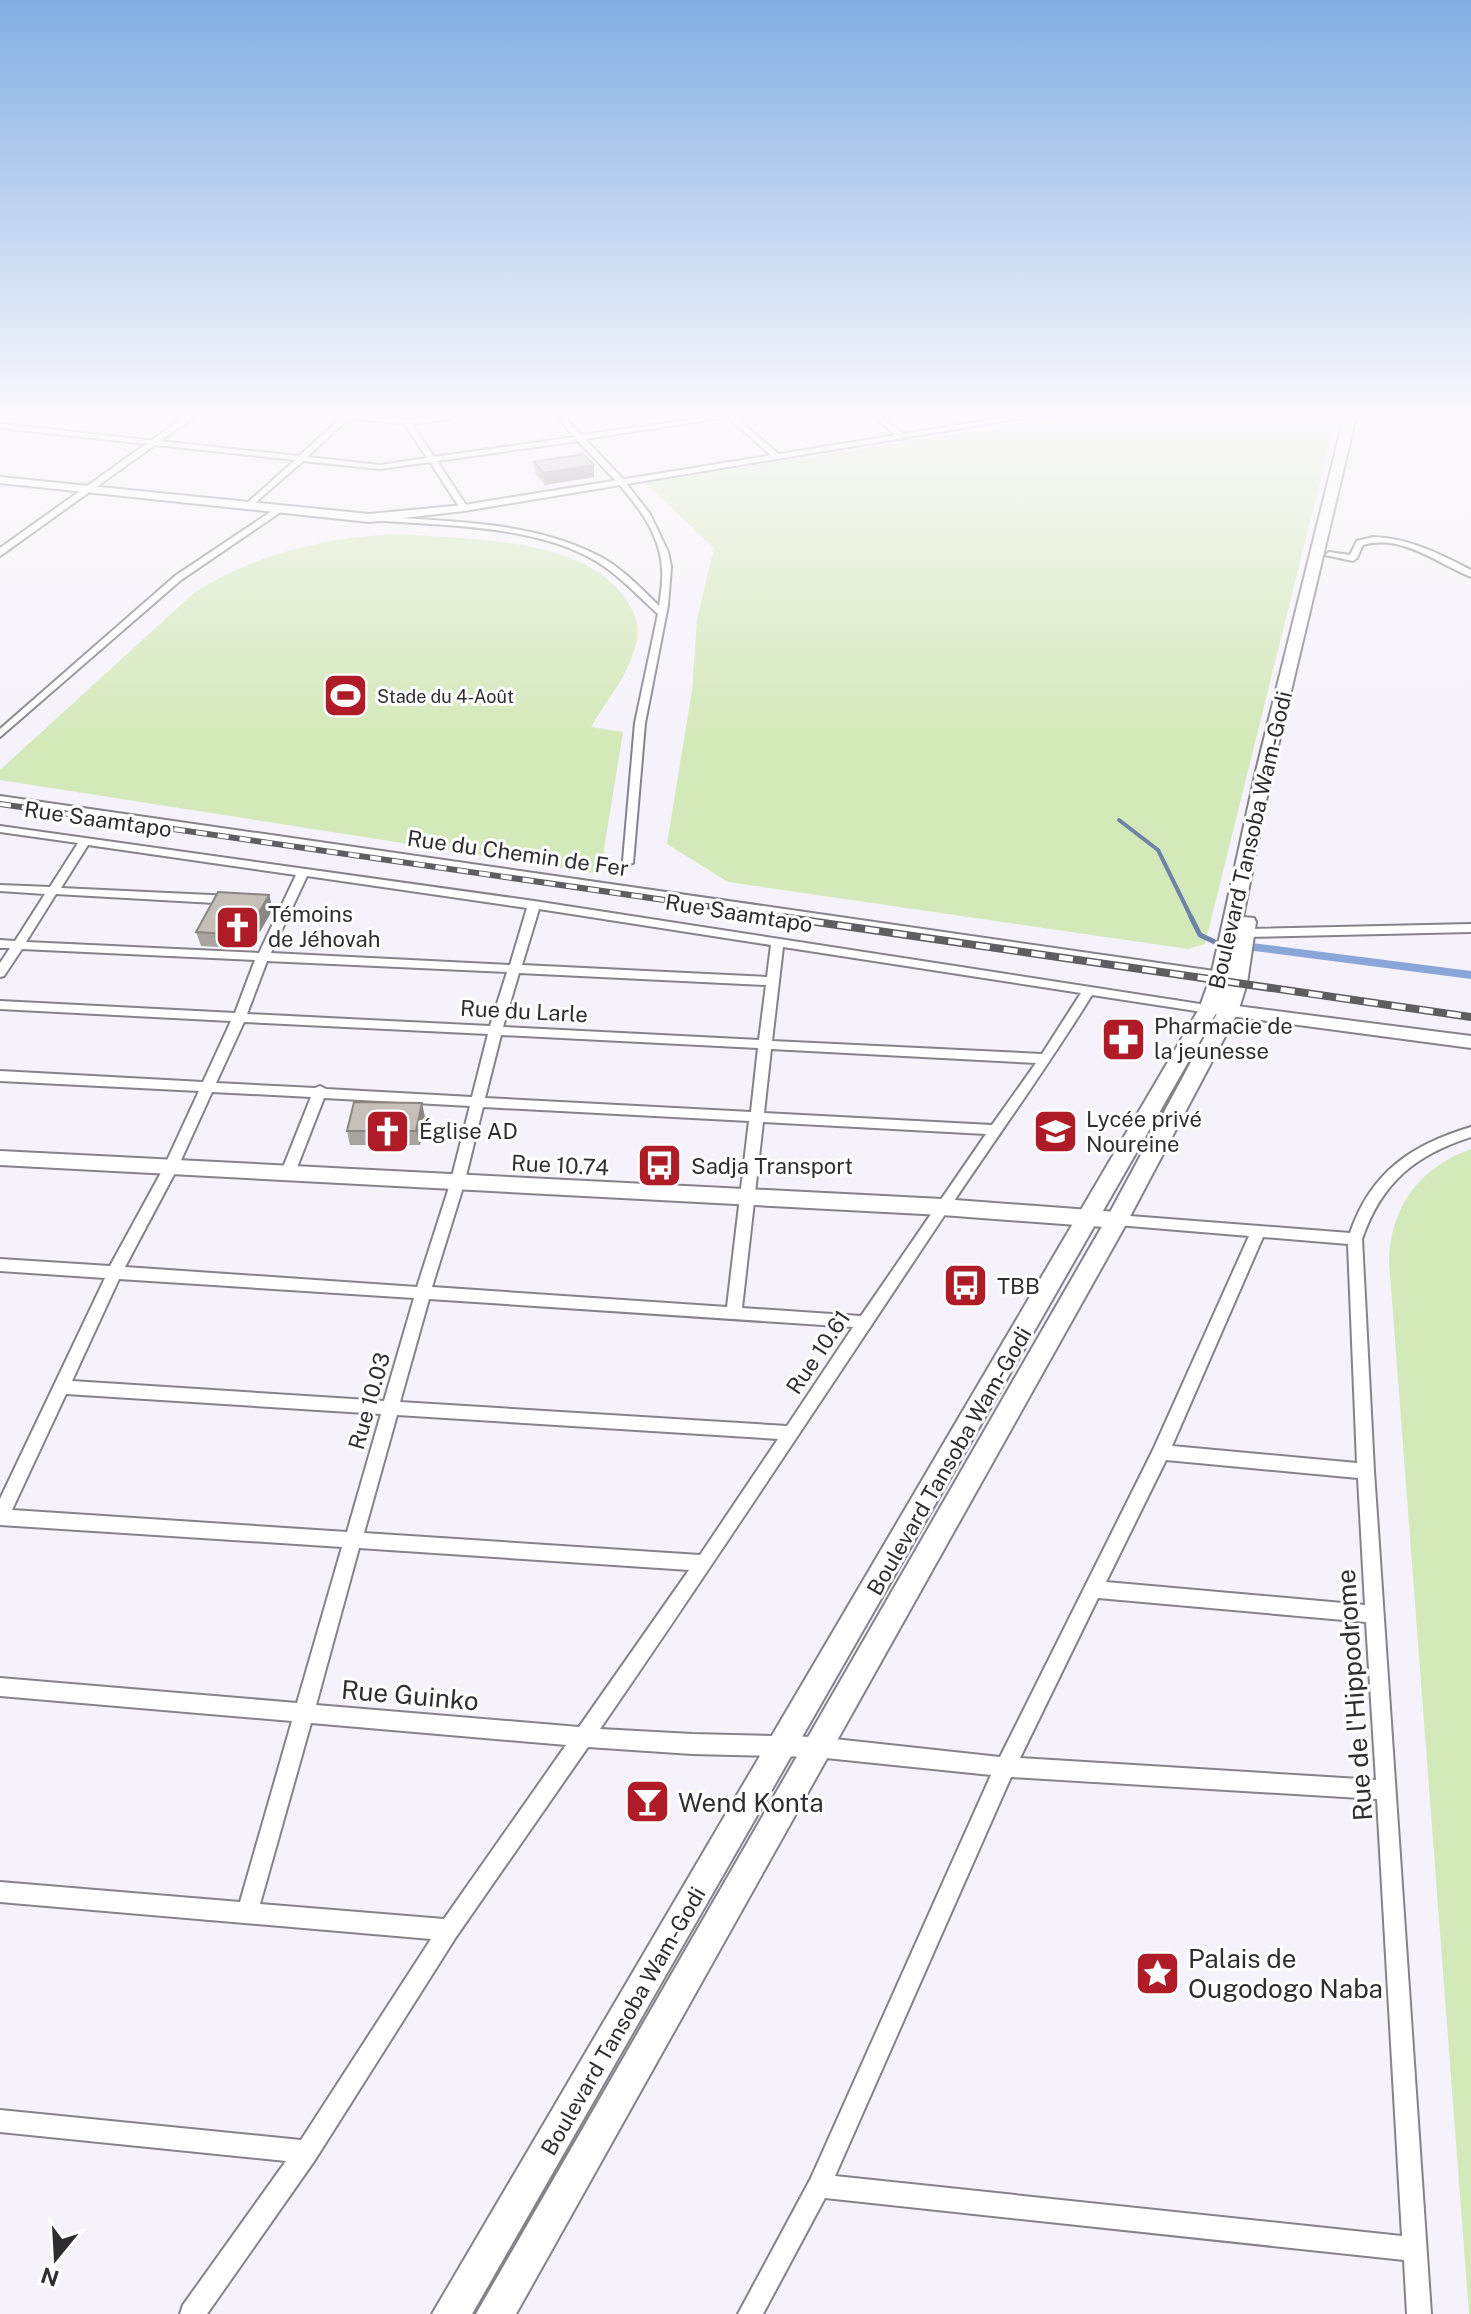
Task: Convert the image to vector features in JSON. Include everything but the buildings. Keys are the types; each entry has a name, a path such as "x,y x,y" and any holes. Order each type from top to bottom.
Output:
{"main road":[{"name":"Boulevard Tansoba Wam-Godi","path":"451,2314 1091,1218 1219,1010 1221,976 1264,771 1324,525"},
{"name":"Boulevard Tansoba Wam-Godi","path":"495,2314 1117,1220 1219,1010 1245,933 1335,525"},
{"name":"Rue Saamtapo","path":"1219,1010 1471,1042"},
{"name":"Rue 10.74","path":"0,1158 942,1207 1117,1220"}],"street":[{"path":"0,553 37,525"},
{"path":"0,734 178,578 257,525"},
{"path":"434,525 527,535 560,542 612,567 661,612"},
{"path":"629,861 643,702 666,586 665,554 652,525"},
{"path":"1329,555 1353,558 1360,543 1369,538 1435,554 1471,574"},
{"path":"0,542 13,543"},
{"name":"Rue du Chemin de Fer","path":"0,799 1221,976"},
{"name":"Rue Saamtapo","path":"0,829 534,905 1219,1010"},
{"path":"0,973 85,841"},
{"path":"303,872 280,903 239,1018 209,1085 170,1169 115,1272 0,1517 704,1563"},
{"path":"0,888 241,901"},
{"name":"Rue 10.03","path":"248,1910 423,1293 457,1184 513,968 534,905"},
{"path":"1245,933 1471,928"},
{"path":"734,1312 777,943"},
{"path":"0,944 262,959 771,981"},
{"name":"Rue 10.61","path":"192,2314 307,2152 449,1930 704,1563 942,1207 1046,1059 1089,990"},
{"name":"Rue du Larle","path":"0,1005 1046,1059"},
{"path":"0,1076 995,1130"},
{"path":"287,1175 320,1091"},
{"name":"Rue de l'Hippodrome","path":"1419,2314 1366,1471 1355,1239 1367,1204 1389,1175 1419,1152 1471,1132"},
{"path":"1117,1220 1355,1239"},
{"path":"750,2314 819,2186 1005,1767 1161,1452 1258,1232"},
{"path":"0,1265 866,1322"},
{"path":"60,1387 791,1433"},
{"path":"1161,1452 1366,1471"},
{"path":"1095,1589 1375,1614"},
{"name":"Rue Guinko","path":"0,1687 582,1737 816,1747 1005,1767 1386,1790"},
{"path":"0,1892 248,1910 449,1930"},
{"path":"0,2121 307,2152"},
{"path":"819,2186 1415,2249"}],"green space":[{"path":"690,525 1309,525 1205,944 1188,949 728,882 667,844 692,690 697,620 714,548"},
{"name":"Stade du 4-Août","path":"402,534 490,541 550,552 578,561 602,575 629,605 637,627 634,652 591,727 623,732 600,874 0,780 0,770 195,592 243,567 295,549 348,538"},
{"path":"1471,1149 1469,2314 1389,1261 1395,1223 1411,1192 1437,1166"}],"waterway":[{"path":"1119,820 1158,850 1192,919"},
{"path":"1192,919 1200,935 1217,943"},
{"path":"1252,947 1471,975"}],"railway":[{"path":"0,804 796,919"},
{"path":"782,917 1471,1017"}],"place":[{"name":"Stade du 4-Août","path":"346,696"},
{"name":"Témoins de Jéhovah","path":"237,927"},
{"name":"Pharmacie de la jeunesse","path":"1123,1039"},
{"name":"Église AD","path":"388,1131"},
{"name":"Lycée privé Noureine","path":"1055,1132"},
{"name":"Sadja Transport","path":"660,1166"},
{"name":"TBB","path":"966,1286"},
{"name":"Wend Konta","path":"647,1802"},
{"name":"Palais de Ougodogo Naba","path":"1157,1973"}]}
